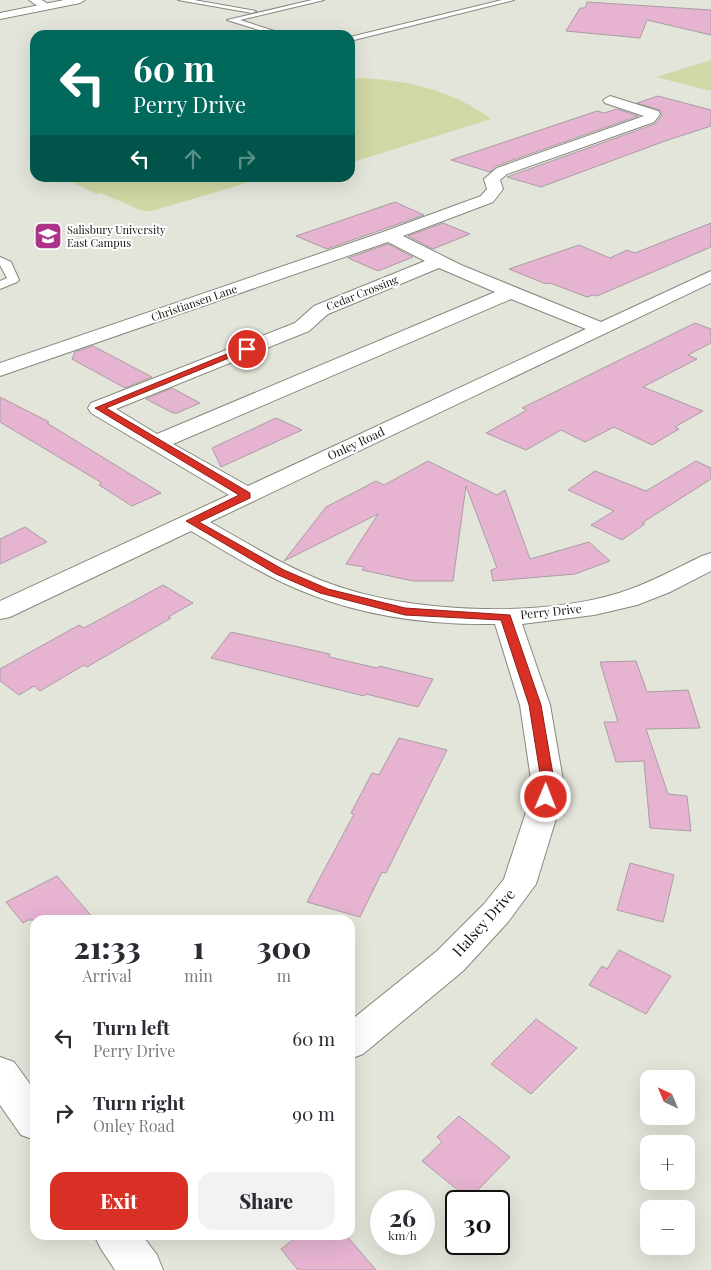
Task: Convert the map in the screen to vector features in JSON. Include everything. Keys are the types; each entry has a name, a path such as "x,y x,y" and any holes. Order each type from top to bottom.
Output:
{"street":[{"path":"34,0 46,7"},
{"path":"0,16 80,0"},
{"path":"389,236 487,199 495,190 492,179 502,171 649,119 653,114 610,100"},
{"path":"389,236 510,292 602,330"},
{"name":"Christiansen Lane","path":"0,370 389,236"},
{"name":"Cedar Crossing","path":"246,496 99,408 302,327 321,310 440,261"},
{"name":"Onley Road","path":"0,610 602,330 711,276"},
{"path":"156,443 510,292"},
{"name":"Perry Drive","path":"191,521 280,572 324,591 405,611 506,617 572,612 627,599 657,588 711,561"},
{"name":"Halsey Drive","path":"355,1038 450,961 496,913 519,884 543,809 548,786 535,705 506,617"},
{"path":"0,1074 30,1115"},
{"path":"120,1240 141,1270"}],"lane":[{"path":"181,0 260,12"},
{"path":"213,0 257,8 260,12"},
{"path":"265,30 230,20 321,0"},
{"path":"355,39 511,0"},
{"path":"0,260 7,264 13,280 0,285"}],"green space":[{"path":"711,60 711,91 656,77"},
{"path":"355,78 388,80 424,87 459,100 491,119 355,161"},
{"path":"72,182 250,182 152,211 143,211 101,193 96,194"}],"building":[{"path":"587,2 711,10 711,35 647,20 640,38 566,31 580,8 585,8"},
{"path":"658,96 711,110 711,126 541,187 507,177 655,124 662,115 660,110 637,103"},
{"path":"617,109 638,116 496,166 490,172 451,160 597,111 604,113"},
{"path":"395,202 424,215 327,249 296,236"},
{"path":"443,223 470,234 433,249 408,236"},
{"path":"711,223 711,247 597,296 587,297 550,283 546,284 509,269 579,245 610,258 627,250 635,253"},
{"path":"388,244 413,257 378,271 348,258"},
{"path":"695,323 711,329 711,343 688,355 697,359 643,387 703,411 675,427 679,429 652,445 614,427 585,442 561,430 526,450 486,433 527,410 522,408"},
{"path":"93,346 152,377 125,388 72,359 75,352"},
{"path":"172,388 200,403 173,413 146,399"},
{"path":"0,397 49,422 47,423 161,493 132,506 99,485 102,483 0,422"},
{"path":"276,418 302,430 221,467 212,448"},
{"path":"428,461 497,495 505,490 530,559 589,542 610,561 575,574 493,581 491,570 497,568 466,486 453,581 413,581 362,570 364,567 346,564 378,514 284,561 326,507 376,481 384,485"},
{"path":"696,461 711,468 711,479 642,523 645,524 622,540 591,525 614,511 568,490 595,471 646,491"},
{"path":"25,527 47,542 0,564 0,539"},
{"path":"163,585 193,603 87,667 84,665 40,691 34,686 19,695 0,681 0,669 79,625 84,628"},
{"path":"231,632 330,654 329,657 377,668 379,666 433,679 418,707 366,694 364,696 211,658"},
{"path":"636,661 647,692 688,690 700,728 646,729 668,794 687,796 691,831 650,828 644,761 616,762 604,722 618,722 600,662"},
{"path":"399,738 447,750 386,873 382,872 360,917 307,902 354,814 351,813 372,773 379,775"},
{"path":"630,863 674,875 663,922 617,910"},
{"path":"57,876 91,915 30,915 30,920 23,923 6,902"},
{"path":"619,950 671,976 646,1014 589,985 602,966 607,969"},
{"path":"536,1019 577,1048 531,1094 491,1064"},
{"path":"459,1116 510,1157 478,1190 458,1190 422,1161 442,1142 437,1137"},
{"path":"293,1240 350,1240 376,1270 298,1270 281,1249"}],"place":[{"name":"Salisbury University East Campus","path":"48,236"}],"route":[{"path":"247,349 99,408 246,496 191,521 280,572 324,591 405,611 506,617 535,705 548,786 546,797"}]}
